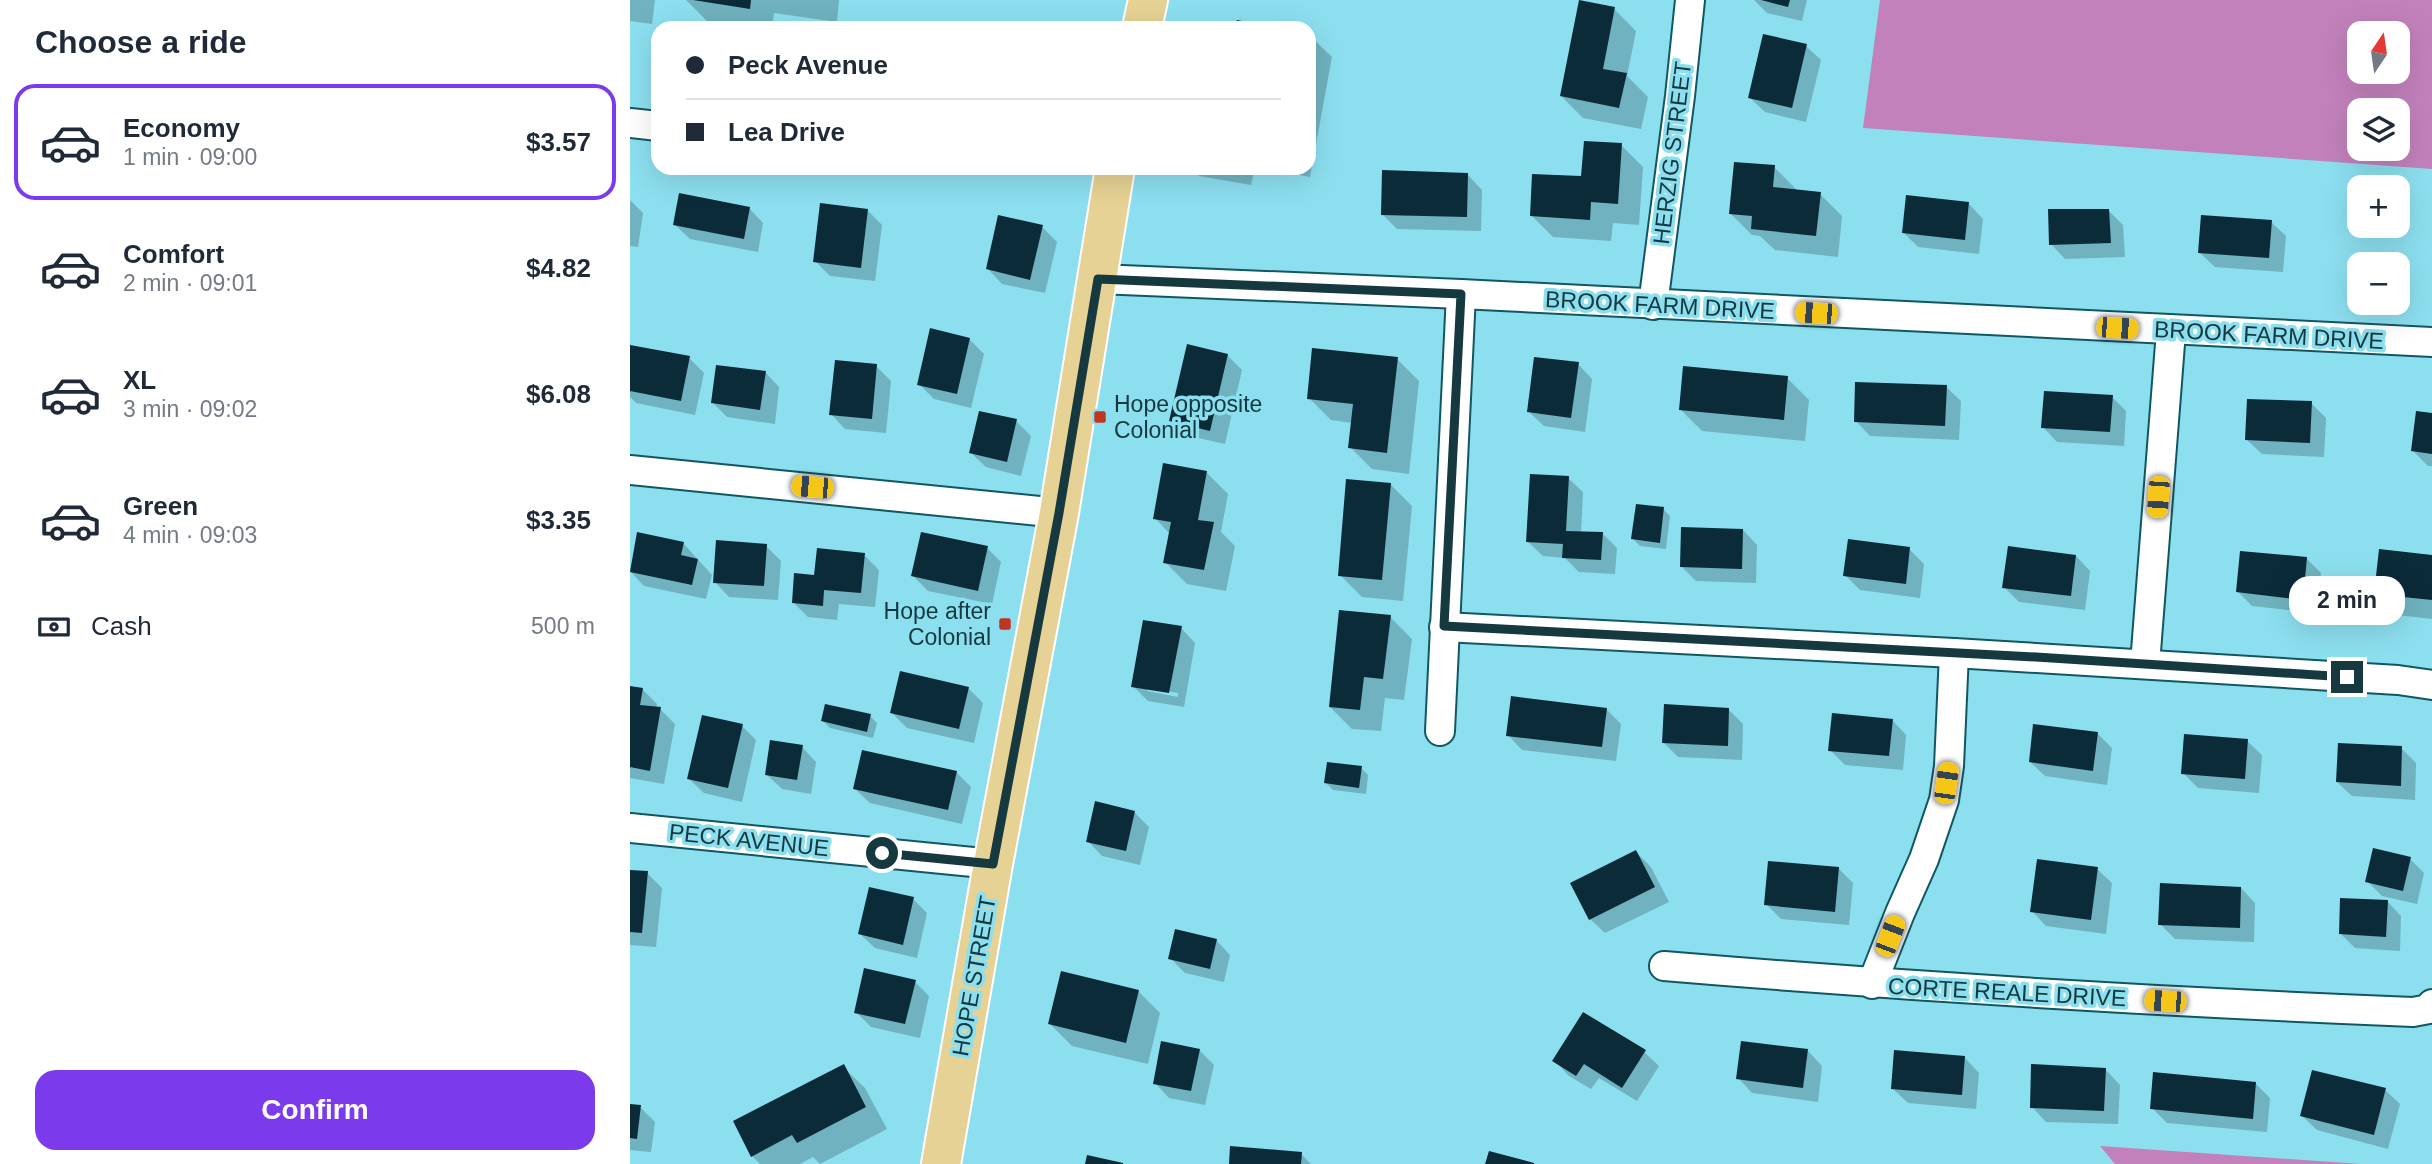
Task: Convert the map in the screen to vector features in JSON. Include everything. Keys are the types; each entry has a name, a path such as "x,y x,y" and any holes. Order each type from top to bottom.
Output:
{"main road":[{"path":"1144,21 1148,0"},
{"name":"HOPE STREET","path":"941,1164 993,864 1059,513 1098,279 1108,175"}],"street":[{"name":"HERZIG STREET","path":"1653,305 1690,0"},
{"path":"630,124 651,126"},
{"name":"BROOK FARM DRIVE","path":"1098,279 1461,294 2432,342"},
{"path":"1440,731 1461,294"},
{"path":"2145,664 2171,331"},
{"path":"630,470 1059,513"},
{"path":"1444,626 2145,664 2398,680 2432,685"},
{"path":"1872,984 1924,859 1944,800 1949,766 1954,653"},
{"name":"PECK AVENUE","path":"630,828 993,864"},
{"name":"CORTE REALE DRIVE","path":"1664,966 1872,984 2271,1007 2413,1012 2429,1009 2432,1004"}],"shaded area":[{"path":"1880,0 2432,0 2432,169 1863,128"},
{"path":"2100,1146 2361,1164 2115,1164"}],"building":[{"path":"693,0 751,0 750,9"},
{"path":"1579,0 1615,7 1603,69 1627,73 1619,108 1560,96"},
{"path":"1761,0 1790,0 1788,7"},
{"path":"1763,34 1807,44 1792,108 1748,98"},
{"path":"1584,141 1622,143 1618,204 1591,202 1590,220 1530,216 1532,174 1581,176"},
{"path":"1734,162 1775,165 1773,187 1821,192 1816,236 1751,229 1752,216 1729,214"},
{"path":"1382,170 1468,173 1467,217 1381,215"},
{"path":"679,193 750,207 744,239 673,225"},
{"path":"1906,195 1969,202 1965,240 1902,233"},
{"path":"820,203 868,209 861,268 813,262"},
{"path":"2048,209 2109,209 2111,243 2049,245"},
{"path":"998,215 1043,225 1030,280 986,269"},
{"path":"2201,215 2272,220 2269,258 2198,253"},
{"path":"930,328 970,338 957,394 917,385"},
{"path":"1187,344 1228,354 1210,431 1169,421"},
{"path":"630,345 690,356 681,401 630,391"},
{"path":"1312,348 1398,357 1387,453 1348,448 1353,404 1307,399"},
{"path":"1534,357 1579,362 1571,418 1527,412"},
{"path":"835,360 877,364 872,419 829,415"},
{"path":"716,365 766,371 760,410 711,403"},
{"path":"1683,366 1788,376 1784,420 1679,410"},
{"path":"1855,382 1947,385 1945,426 1854,422"},
{"path":"2044,391 2113,395 2110,432 2041,428"},
{"path":"2247,399 2312,401 2310,443 2245,440"},
{"path":"979,411 1017,419 1007,462 969,453"},
{"path":"2416,411 2432,413 2432,454 2411,451"},
{"path":"1163,463 1207,471 1198,520 1214,522 1204,570 1163,563 1171,522 1153,519"},
{"path":"1530,474 1569,476 1566,531 1603,532 1601,560 1562,558 1563,544 1526,542"},
{"path":"1346,479 1391,483 1382,580 1338,576"},
{"path":"1636,504 1664,507 1660,543 1631,539"},
{"path":"1681,527 1743,529 1742,569 1680,567"},
{"path":"637,532 684,542 681,555 698,559 692,585 630,572"},
{"path":"921,532 988,546 978,591 911,576"},
{"path":"1848,539 1910,547 1906,584 1843,576"},
{"path":"716,540 767,544 764,586 713,583"},
{"path":"2008,546 2076,555 2071,596 2002,588"},
{"path":"817,548 865,553 861,593 824,590 823,606 792,603 794,573 814,575"},
{"path":"2379,549 2432,555 2432,600 2374,594"},
{"path":"2240,551 2307,557 2303,600 2236,592"},
{"path":"1339,610 1391,615 1383,679 1364,677 1360,710 1329,707"},
{"path":"1143,620 1182,626 1169,693 1131,687"},
{"path":"900,671 969,687 959,729 890,713"},
{"path":"630,686 643,688 640,705 661,707 650,771 630,767"},
{"path":"1511,696 1607,708 1602,747 1506,736"},
{"path":"825,704 871,714 867,732 821,721"},
{"path":"1664,704 1729,708 1728,746 1662,743"},
{"path":"1832,713 1893,719 1889,756 1828,751"},
{"path":"702,715 743,724 728,788 687,779"},
{"path":"2033,724 2098,732 2093,771 2029,762"},
{"path":"2184,734 2248,739 2245,779 2181,774"},
{"path":"770,740 803,745 797,780 765,775"},
{"path":"2338,743 2402,746 2401,786 2336,782"},
{"path":"862,750 957,771 948,810 853,789"},
{"path":"1327,762 1362,766 1359,788 1324,783"},
{"path":"1095,801 1135,811 1126,851 1086,842"},
{"path":"2373,848 2411,857 2403,891 2365,882"},
{"path":"1636,850 1655,887 1589,920 1570,883"},
{"path":"2037,859 2098,867 2091,920 2030,912"},
{"path":"1768,861 1839,867 1835,912 1764,905"},
{"path":"630,870 648,871 642,933 630,932"},
{"path":"2160,883 2241,887 2240,928 2158,925"},
{"path":"869,887 914,897 903,945 858,934"},
{"path":"2340,898 2388,900 2386,937 2339,934"},
{"path":"1175,929 1217,939 1210,969 1168,959"},
{"path":"864,968 916,980 905,1024 854,1013"},
{"path":"1061,971 1139,990 1126,1043 1048,1024"},
{"path":"1583,1012 1646,1050 1622,1088 1584,1064 1576,1076 1552,1061"},
{"path":"1161,1041 1200,1049 1191,1091 1153,1084"},
{"path":"1741,1041 1808,1049 1803,1088 1736,1079"},
{"path":"1894,1050 1965,1056 1962,1095 1891,1089"},
{"path":"844,1064 866,1107 797,1143 792,1135 751,1157 733,1121"},
{"path":"2031,1064 2106,1068 2104,1111 2030,1108"},
{"path":"2312,1070 2386,1088 2374,1135 2300,1116"},
{"path":"2153,1072 2256,1082 2253,1119 2150,1109"},
{"path":"630,1104 641,1105 637,1139 630,1138"},
{"path":"1230,1146 1302,1152 1301,1164 1229,1164"},
{"path":"1489,1151 1534,1163 1534,1164 1485,1164"},
{"path":"1087,1155 1123,1163 1123,1164 1085,1164"}],"place":[{"name":"Hope opposite Colonial","path":"1100,417"},
{"name":"Hope after Colonial","path":"1005,624"}],"route":[{"path":"882,853 993,864 1059,513 1098,279 1461,294 1444,626 1686,641 2036,657 2347,677"}]}
